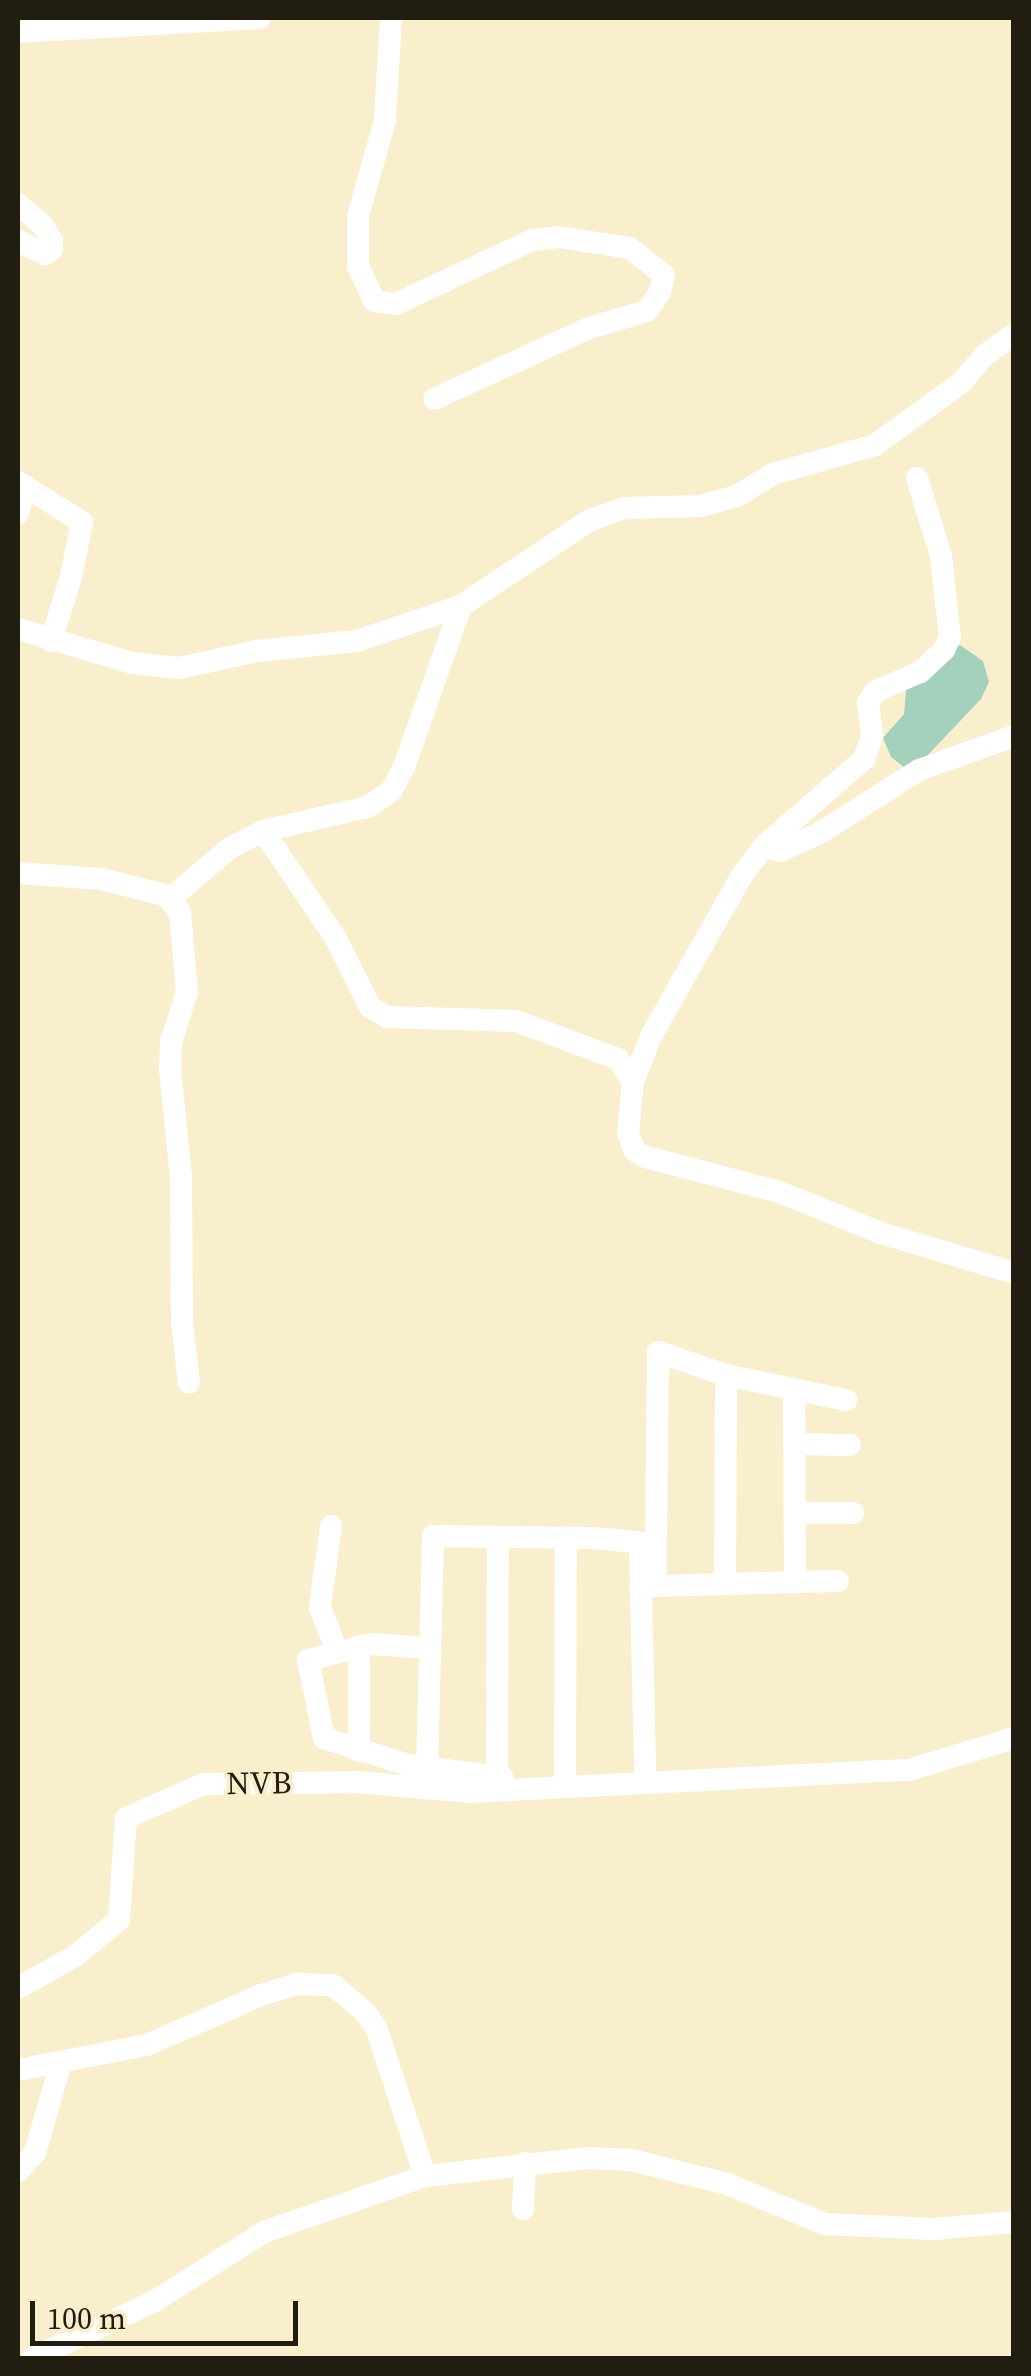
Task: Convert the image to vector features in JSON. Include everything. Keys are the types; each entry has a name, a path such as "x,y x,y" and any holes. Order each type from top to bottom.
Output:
{"street":[{"path":"18,32 138,21 260,18"},
{"path":"391,18 385,120 358,217 358,266 374,301 396,304 532,240 559,237 630,248 664,274 660,292 647,311 589,328 434,399"},
{"path":"18,204 43,226 52,241 52,250 45,254 18,241"},
{"path":"18,629 132,663 179,668 258,652 357,641 461,606 590,520 626,508 700,506 737,496 773,474 875,445 962,382 985,355 1014,334"},
{"path":"916,478 941,556 950,638 944,650 920,672 876,691 868,702 872,736 864,759 764,846 688,966 651,1036 633,1082 628,1133 634,1151 779,1192 881,1233 1014,1273"},
{"path":"18,513 22,484 82,522 71,577 51,641"},
{"path":"171,898 230,848 263,831 368,807 392,790 405,764 461,606"},
{"path":"764,846 780,851 820,833 919,770 1014,736"},
{"path":"263,831 335,936 370,1007 387,1017 516,1022 618,1059 633,1082"},
{"path":"18,874 101,879 171,898 182,921 187,992 171,1042 170,1069 181,1177 182,1322 189,1382"},
{"path":"645,1771 648,1545 658,1352 726,1376 846,1400"},
{"path":"726,1376 726,1584"},
{"path":"794,1392 795,1582"},
{"path":"794,1444 850,1445"},
{"path":"795,1513 853,1512"},
{"path":"331,1526 320,1607 347,1648 359,1751"},
{"path":"428,1768 433,1536 566,1538 648,1545"},
{"path":"565,1776 566,1538"},
{"path":"497,1777 498,1539"},
{"path":"648,1586 838,1581"},
{"path":"428,1648 347,1648 308,1660 324,1738 428,1768 497,1777 645,1771 690,1780 909,1770 1014,1738"},
{"name":"NVB","path":"18,1988 75,1956 119,1920 126,1818 204,1784 357,1782 468,1792 690,1780"},
{"path":"18,2070 147,2046 261,1995 298,1984 333,1985 366,2013 377,2030 425,2176"},
{"path":"18,2171 35,2152 60,2064"},
{"path":"33,2358 153,2302 264,2232 425,2176 525,2162 630,2160 727,2184 825,2224 934,2229 1014,2222"},
{"path":"522,2210 525,2162"}],"green space":[{"path":"960,645 983,661 989,682 981,699 924,759 905,768 891,757 883,738 904,714 906,691 916,667"}]}
